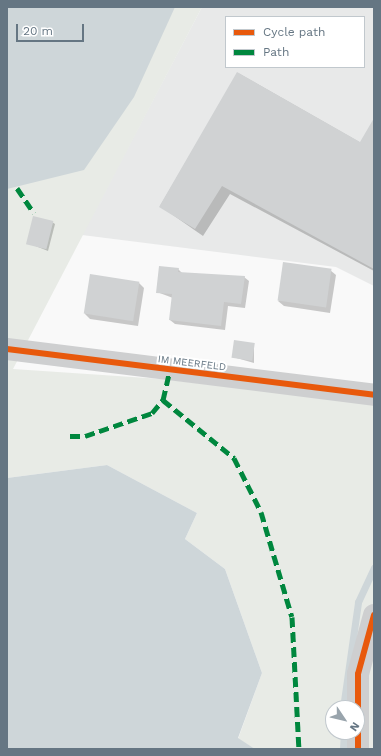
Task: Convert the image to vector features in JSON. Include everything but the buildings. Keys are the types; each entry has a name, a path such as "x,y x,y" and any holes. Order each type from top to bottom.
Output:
{"street":[{"name":"IM MEERFELD","path":"7,349 374,395"},
{"path":"358,749 358,674 374,615"}],"shaded area":[{"path":"7,7 202,7 13,369 162,379 374,404 374,749 255,749 238,739 262,673 225,569 185,539 197,513 107,465 7,478"},
{"path":"7,7 175,7 134,97 84,170 7,189"},
{"path":"202,7 374,7 374,286 336,267 82,235"},
{"path":"107,465 197,513 185,539 225,569 262,673 238,738 255,749 7,749 7,478"}],"waterway":[{"path":"344,700 358,602 374,568"},
{"path":"343,749 344,740"}],"marked path":[{"path":"17,188 34,213"},
{"path":"70,436 85,436 152,413 163,400 170,370"},
{"path":"163,400 234,458 261,512 292,617 299,749"}],"cycle path":[{"path":"7,349 374,395"},
{"path":"358,749 358,674 374,615"}]}
